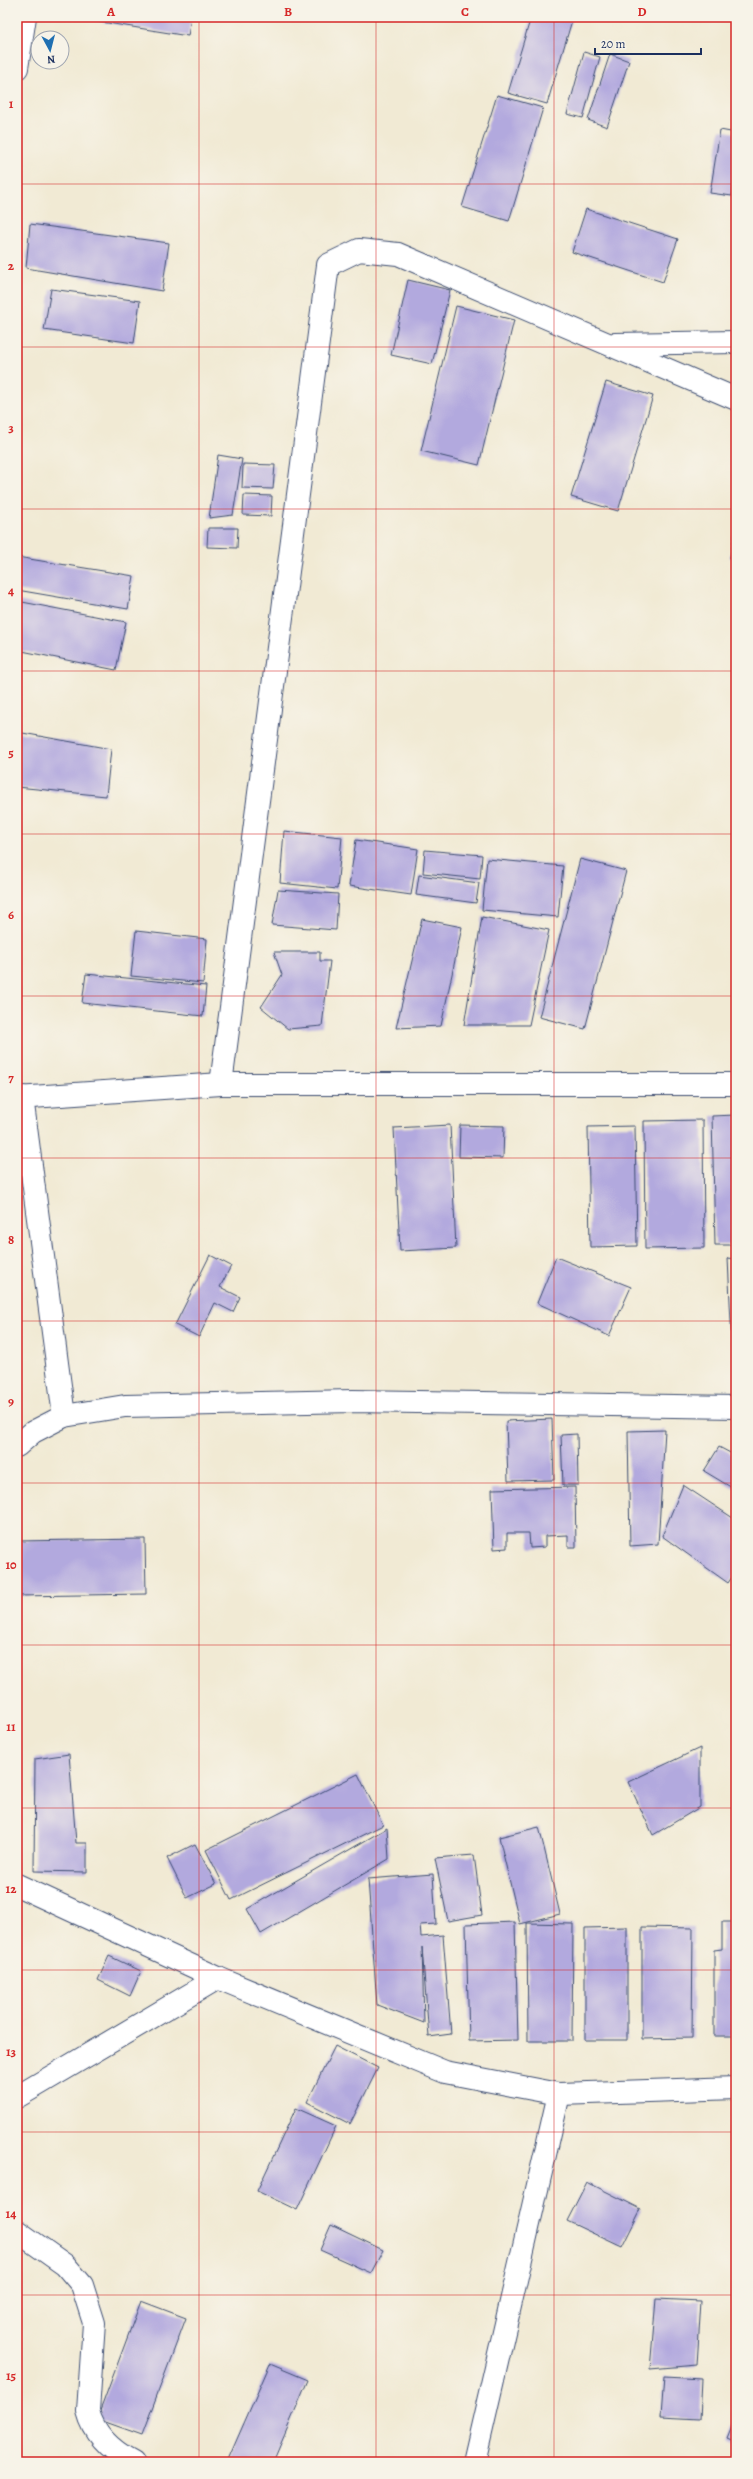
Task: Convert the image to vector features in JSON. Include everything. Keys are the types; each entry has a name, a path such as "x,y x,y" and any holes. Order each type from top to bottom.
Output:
{"street":[{"path":"17,68 25,17"},
{"path":"221,1084 328,264 359,250 398,254 736,399"},
{"path":"608,344 736,342"},
{"path":"64,1416 20,1097 221,1084 736,1084"},
{"path":"17,1446 33,1432 64,1416 126,1406 345,1402 736,1407"},
{"path":"17,1885 218,1978 445,2072 559,2094 736,2088"},
{"path":"17,2097 218,1978"},
{"path":"474,2462 559,2094"},
{"path":"17,2231 65,2264 82,2285 94,2323 88,2411 92,2424 99,2434 119,2455 133,2462"}],"building":[{"path":"70,17 191,17 188,36"},
{"path":"531,17 573,17 547,104 508,93"},
{"path":"584,52 600,57 583,118 567,114"},
{"path":"610,54 629,61 607,127 588,120"},
{"path":"497,95 543,108 509,221 462,207"},
{"path":"720,130 736,133 736,168 732,196 710,193"},
{"path":"586,209 678,239 663,282 572,252"},
{"path":"30,224 169,243 162,291 26,268"},
{"path":"408,280 450,290 432,364 391,355"},
{"path":"51,289 140,301 134,343 44,330"},
{"path":"456,306 514,320 479,465 421,451"},
{"path":"606,382 653,396 618,511 571,497"},
{"path":"218,455 242,459 233,515 209,518"},
{"path":"243,464 275,465 273,489 242,488"},
{"path":"244,495 272,496 271,516 243,515"},
{"path":"208,528 238,528 237,548 207,547"},
{"path":"736,531 736,559 730,558"},
{"path":"17,557 134,576 128,609 17,590"},
{"path":"17,601 126,622 116,670 17,650"},
{"path":"17,732 111,749 106,796 17,787"},
{"path":"284,831 342,837 337,889 280,883"},
{"path":"356,840 418,849 411,895 349,886"},
{"path":"425,850 482,855 480,879 423,873"},
{"path":"487,859 563,866 558,917 482,910"},
{"path":"580,859 626,871 585,1029 539,1017"},
{"path":"419,875 479,883 476,903 416,895"},
{"path":"278,890 338,894 336,930 272,925"},
{"path":"482,917 549,930 529,1025 464,1025"},
{"path":"422,919 462,927 441,1026 396,1028"},
{"path":"136,931 207,939 203,983 131,976"},
{"path":"274,952 320,952 320,961 330,961 322,1026 288,1029 261,1007 282,975"},
{"path":"86,974 206,986 203,1016 82,1003"},
{"path":"736,1115 736,1245 715,1245 712,1116"},
{"path":"703,1120 704,1248 645,1249 644,1121"},
{"path":"450,1125 456,1248 400,1251 394,1128"},
{"path":"460,1125 504,1126 503,1158 459,1157"},
{"path":"635,1126 637,1246 590,1247 588,1127"},
{"path":"210,1255 231,1266 220,1287 240,1297 233,1312 215,1303 199,1337 175,1325"},
{"path":"556,1257 631,1287 609,1336 537,1303"},
{"path":"728,1258 736,1259 736,1345 732,1345"},
{"path":"552,1419 554,1480 508,1481 506,1421"},
{"path":"665,1430 658,1544 630,1546 628,1431"},
{"path":"577,1434 578,1485 563,1485 561,1435"},
{"path":"719,1447 736,1456 736,1486 734,1489 704,1471"},
{"path":"683,1485 736,1520 736,1571 728,1583 662,1536"},
{"path":"575,1487 576,1547 568,1547 568,1535 545,1536 545,1547 530,1548 529,1533 507,1533 507,1548 494,1549 492,1489"},
{"path":"145,1539 146,1594 17,1596 17,1541"},
{"path":"700,1748 700,1807 653,1835 628,1782"},
{"path":"69,1754 76,1843 87,1843 87,1872 34,1871 35,1759"},
{"path":"358,1774 383,1825 231,1900 206,1850"},
{"path":"539,1827 560,1914 520,1924 499,1837"},
{"path":"387,1828 389,1859 261,1934 247,1909"},
{"path":"195,1844 216,1884 187,1898 167,1858"},
{"path":"474,1855 482,1915 448,1921 435,1858"},
{"path":"433,1874 436,1924 420,1925 421,1937 443,1935 451,2034 429,2037 422,1947 424,2023 377,2005 368,1879"},
{"path":"515,1922 518,2040 469,2041 466,1924"},
{"path":"722,1922 736,1922 736,2036 714,2036 714,1950 722,1949"},
{"path":"527,1923 573,1924 572,2041 528,2041"},
{"path":"627,1927 627,2040 585,2040 585,1928"},
{"path":"642,1927 693,1928 692,2038 642,2039"},
{"path":"109,1956 141,1971 130,1996 98,1980"},
{"path":"335,2046 378,2068 350,2124 307,2102"},
{"path":"296,2108 336,2126 297,2210 257,2191"},
{"path":"587,2182 641,2209 622,2247 567,2221"},
{"path":"331,2225 383,2250 371,2273 320,2250"},
{"path":"656,2299 701,2301 697,2365 650,2369"},
{"path":"141,2301 186,2318 142,2435 97,2419"},
{"path":"270,2364 308,2380 273,2462 227,2462"},
{"path":"664,2377 702,2379 700,2419 661,2417"},
{"path":"736,2417 736,2443 727,2439"}]}
